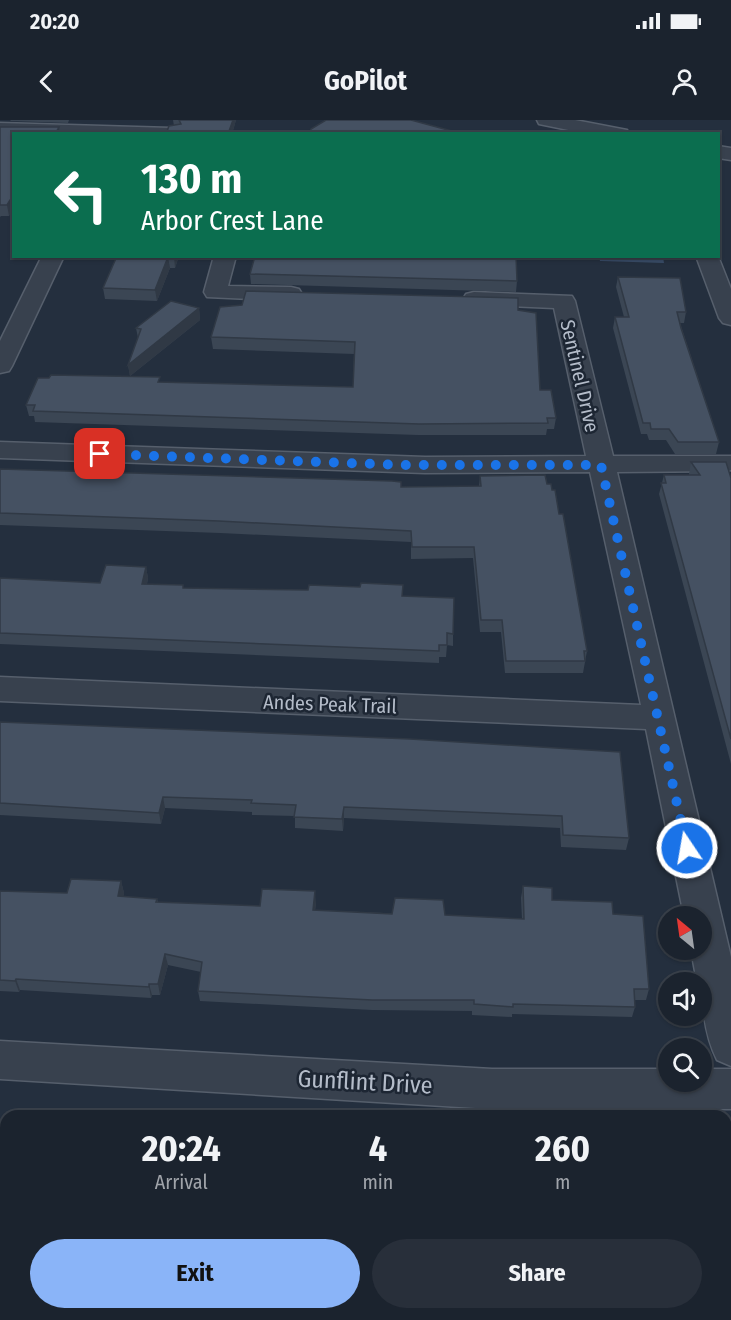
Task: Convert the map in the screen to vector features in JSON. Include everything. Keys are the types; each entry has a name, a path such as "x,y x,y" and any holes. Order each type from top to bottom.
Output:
{"street":[{"path":"546,120 609,132"},
{"path":"0,129 118,126 158,132"},
{"path":"0,366 52,258"},
{"path":"224,258 215,292 308,294"},
{"path":"708,258 731,318"},
{"name":"Sentinel Drive","path":"447,298 564,301 660,718 731,1047"},
{"path":"0,450 402,465 728,463"},
{"name":"Andes Peak Trail","path":"0,689 660,718"},
{"name":"Gunflint Drive","path":"0,1060 492,1089 731,1089"}],"water":[{"path":"599,258 663,258 664,263 600,261"}],"building":[{"path":"179,120 233,120 229,132 167,132 169,126 181,124"},
{"path":"326,120 411,120 455,132 310,132"},
{"path":"0,127 59,127 56,132 12,132 12,200 7,205 0,205"},
{"path":"116,258 168,258 155,290 103,288"},
{"path":"254,258 516,258 517,281 250,274"},
{"path":"618,277 680,278 686,312 677,312 719,442 678,442 669,429 651,429 650,423 643,423 615,317 629,317"},
{"path":"246,291 518,298 518,310 536,313 540,390 551,390 556,418 547,418 548,423 419,424 33,411 35,405 26,405 38,378 49,378 51,375 160,377 158,382 353,387 355,342 211,337 220,307 242,305"},
{"path":"171,301 199,308 128,365 141,329 136,328"},
{"path":"691,462 726,462 731,478 731,739 661,483 666,483 664,475 700,475"},
{"path":"0,469 392,481 401,482 401,487 481,486 480,476 545,475 547,484 551,484 552,490 555,490 559,514 563,514 587,651 584,651 585,661 506,661 502,620 481,620 474,547 412,547 411,531 0,513"},
{"path":"106,565 146,567 142,584 183,585 183,588 308,590 309,585 360,587 361,583 403,585 402,596 454,598 453,634 447,633 447,645 439,645 439,651 0,633 0,578 100,583"},
{"path":"0,722 410,739 620,752 629,838 563,835 562,816 344,807 342,819 294,817 296,805 251,803 252,800 163,797 159,813 0,803"},
{"path":"71,879 121,881 118,896 157,899 156,902 260,906 262,889 315,891 313,910 392,914 395,898 443,900 445,915 524,919 523,886 552,888 552,900 612,902 613,914 643,916 649,989 634,989 635,1007 513,1004 513,1007 474,1004 474,1000 372,1000 198,991 202,962 165,954 158,984 149,984 149,987 0,980 0,891 67,893"}],"route":[{"path":"100,454 402,465 601,465 660,718 687,848"}]}
